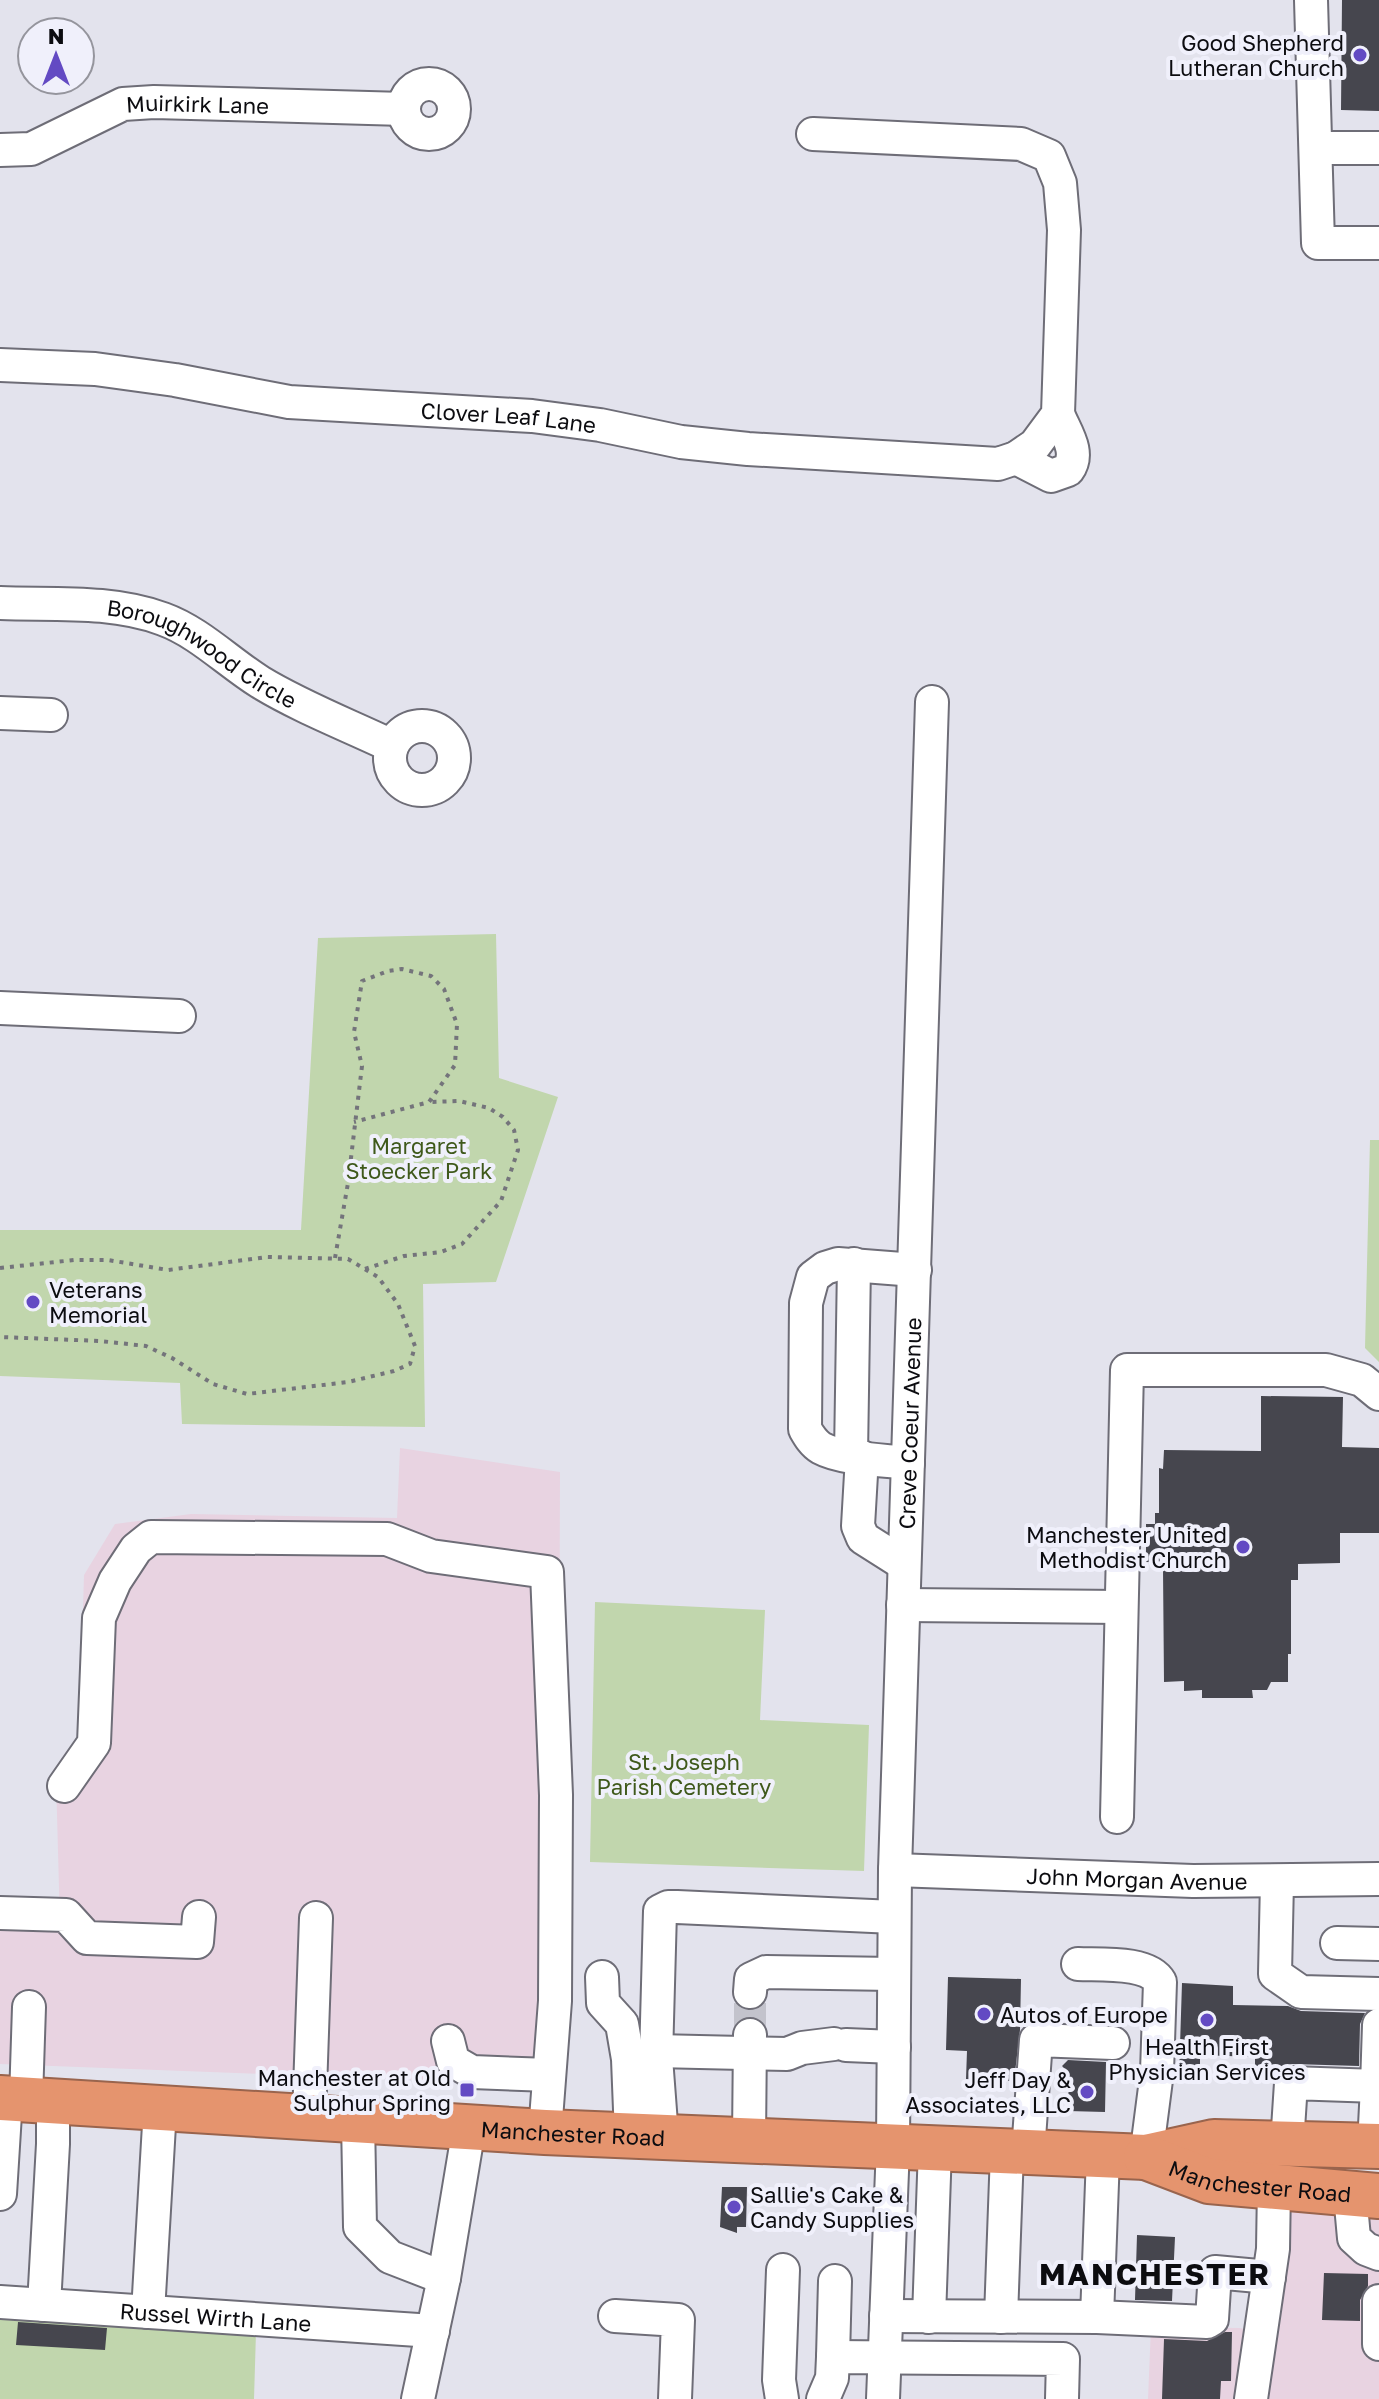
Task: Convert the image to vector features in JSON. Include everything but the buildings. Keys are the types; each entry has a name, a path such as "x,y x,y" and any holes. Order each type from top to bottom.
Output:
{"highway":[{"name":"Manchester Road","path":"21,2099 469,2128 1103,2156 1146,2157 1214,2142 1376,2146"},
{"name":"Manchester Road","path":"1146,2157 1209,2181 1365,2195"}],"street":[{"path":"1311,0 1318,243 1379,243"},
{"name":"Muirkirk Lane","path":"0,150 31,149 123,104 154,102 404,109"},
{"name":"Clover Leaf Lane","path":"0,365 95,369 175,380 289,402 532,416 600,425 681,442 748,449 998,464 1016,458 1035,445 1058,414 1064,230 1060,183 1049,156 1021,144 813,134"},
{"path":"1316,148 1379,148"},
{"name":"Boroughwood Circle","path":"0,603 99,606 164,619 183,628 264,684 392,746"},
{"name":"Creve Coeur Avenue","path":"914,2147 894,2047 893,1974 932,702"},
{"path":"0,713 51,715"},
{"path":"0,1008 179,1016"},
{"path":"908,1463 823,1449 813,1442 805,1429 806,1303 813,1277 825,1268 838,1264 915,1270"},
{"path":"854,1264 858,1526 863,1538 904,1564"},
{"path":"1117,1817 1127,1370 1326,1370 1362,1380 1379,1394"},
{"path":"64,1786 94,1743 99,1618 115,1581 136,1549 151,1537 387,1539 431,1556 547,1572 556,1795 555,2001 545,2132"},
{"path":"903,1605 1121,1607"},
{"name":"John Morgan Avenue","path":"895,1870 1193,1881 1379,1879"},
{"path":"1277,1881 1275,1974 1301,1992 1379,1994"},
{"path":"646,2136 656,2051 660,1911 677,1907 894,1917"},
{"path":"0,1913 66,1915 87,1938 197,1942 199,1917"},
{"path":"309,2118 316,1918"},
{"path":"1337,1943 1379,1944"},
{"path":"1078,1964 1143,1968 1156,1974 1160,1982 1157,2072 1146,2157"},
{"path":"750,1992 751,1979 766,1972 893,1974"},
{"path":"602,1977 603,2003 622,2024 646,2136"},
{"path":"0,2194 21,2099 29,2007"},
{"path":"1376,2146 1379,2025"},
{"path":"1001,2317 1018,2152 1036,2040 1113,2043"},
{"path":"448,2041 453,2061 472,2072 549,2075"},
{"path":"656,2051 750,2044 787,2054 802,2048 840,2044 894,2047"},
{"path":"749,2140 750,2044"},
{"path":"1287,2144 1291,2083 1377,2094"},
{"path":"21,2099 53,2144 44,2305"},
{"path":"148,2312 160,2108"},
{"path":"358,2121 360,2227 390,2257 444,2278"},
{"path":"418,2399 444,2278 469,2128"},
{"path":"883,2399 886,2316 914,2147"},
{"path":"914,2147 929,2317"},
{"path":"1097,2317 1103,2156"},
{"path":"1251,2399 1273,2249 1274,2186"},
{"path":"1365,2195 1354,2238 1366,2249 1379,2254"},
{"path":"782,2399 779,2380 783,2270"},
{"path":"886,2316 1097,2317 1207,2322 1212,2319 1215,2272 1269,2277"},
{"path":"823,2399 832,2378 835,2281"},
{"path":"1379,2301 1379,2344"},
{"name":"Russel Wirth Lane","path":"0,2302 433,2331"},
{"path":"615,2316 678,2320 675,2399"},
{"path":"833,2357 1063,2359 1062,2399"}],"path":[{"path":"335,1258 348,1183 362,1066 354,1032 356,1003 362,981 402,969 431,976 444,989 457,1024 455,1065 429,1102"},
{"path":"354,1122 429,1102 459,1101 489,1108 503,1117 514,1130 518,1150 501,1201 462,1244 441,1252 404,1256 365,1269"},
{"path":"0,1268 74,1260 108,1260 168,1270 267,1257 348,1259 378,1277 398,1304 415,1346 410,1364 394,1371 348,1382 247,1394 213,1384 146,1346 0,1337"}],"shaded area":[{"path":"400,1448 560,1472 558,2085 0,2064 0,1923 60,1924 56,1778 79,1740 84,1575 115,1524 191,1514 397,1518"},
{"path":"1282,2200 1379,2216 1379,2399 1148,2399 1151,2327 1239,2328 1269,2333"}],"green space":[{"name":"Margaret Stoecker Park","path":"496,934 499,1078 558,1097 496,1282 423,1284 425,1427 182,1424 180,1383 0,1376 0,1230 301,1230 318,938"},
{"path":"1370,1140 1379,1140 1379,1362 1365,1348"},
{"name":"St. Joseph Parish Cemetery","path":"595,1602 765,1610 760,1720 869,1725 864,1871 590,1862"},
{"path":"0,2314 256,2332 254,2399 0,2399"}],"tunnel":[{"path":"750,1992 750,2035"}],"place":[{"name":"Good Shepherd Lutheran Church","path":"1360,55"},
{"name":"Veterans Memorial","path":"33,1302"},
{"name":"Manchester United Methodist Church","path":"1243,1547"},
{"name":"Autos of Europe","path":"984,2014"},
{"name":"Health First Physician Services","path":"1207,2020"},
{"name":"Manchester at Old Sulphur Spring","path":"467,2090"},
{"name":"Jeff Day & Associates, LLC","path":"1087,2092"},
{"name":"Sallie's Cake & Candy Supplies","path":"734,2207"}],"district":[{"name":"MANCHESTER","path":"1155,2274"}]}
